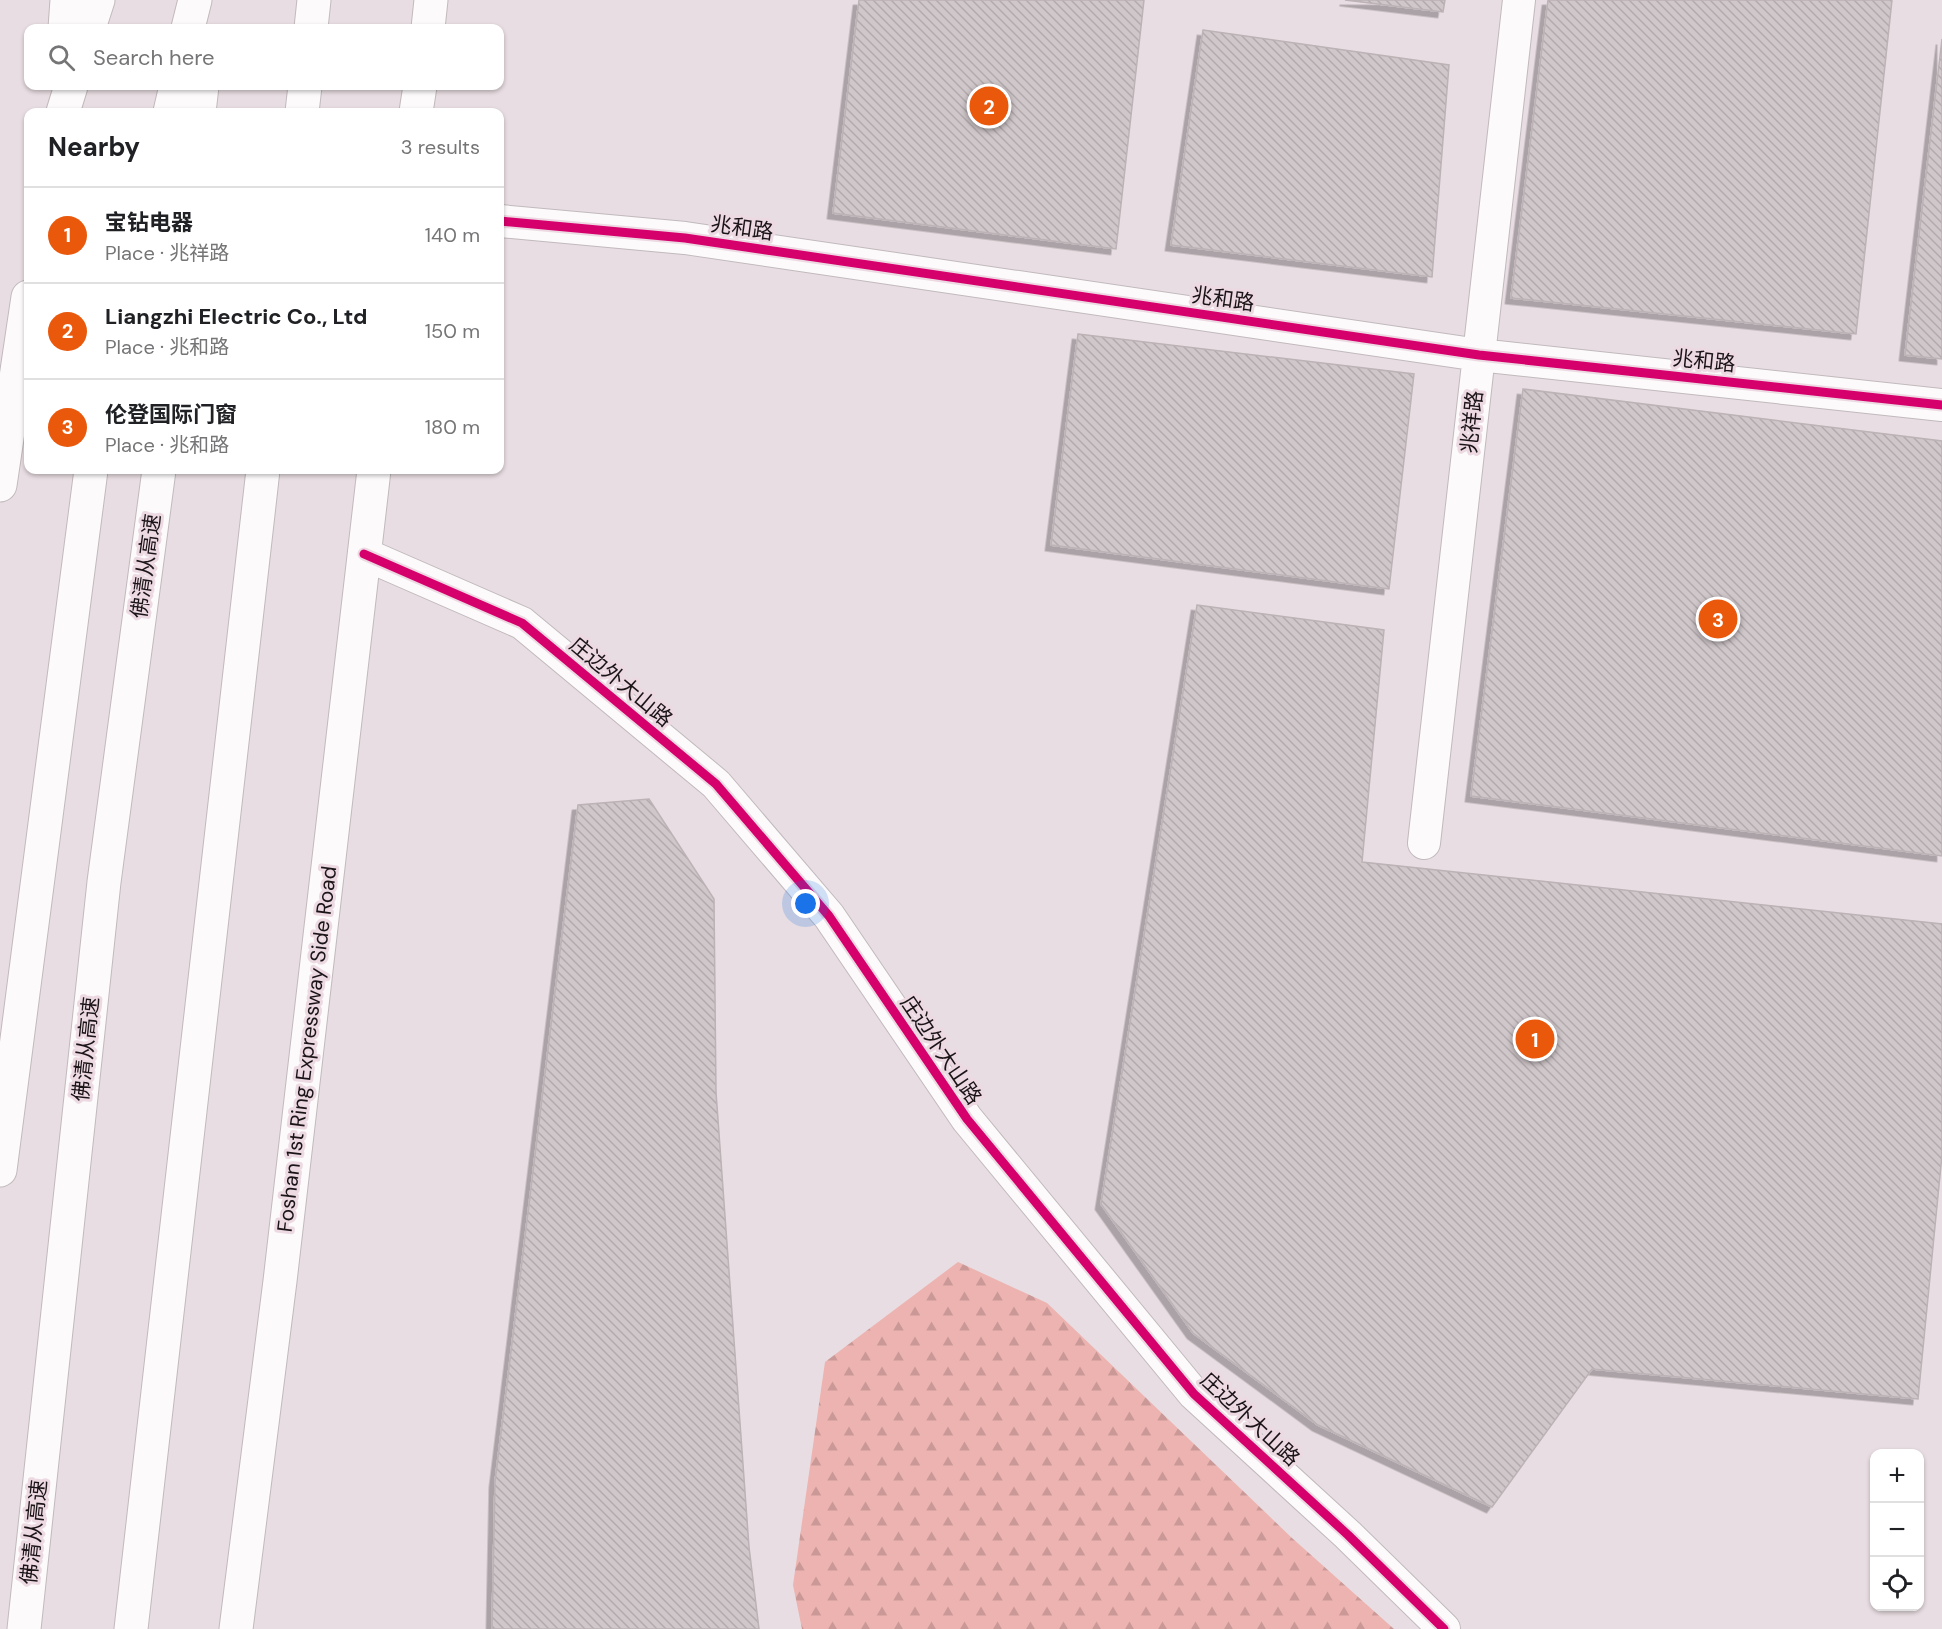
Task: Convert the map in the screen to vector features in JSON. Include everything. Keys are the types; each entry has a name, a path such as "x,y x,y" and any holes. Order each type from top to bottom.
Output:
{"main road":[{"path":"64,24 67,0"},
{"path":"90,24 98,0"},
{"path":"190,24 195,0"},
{"path":"208,24 211,0"},
{"path":"312,24 315,0"},
{"path":"56,108 59,90"},
{"path":"64,108 70,90"},
{"path":"171,108 175,90"},
{"path":"200,108 202,90"},
{"path":"302,108 305,90"},
{"path":"417,108 419,90"},
{"path":"0,485 24,324"},
{"path":"0,1170 90,474"},
{"name":"佛清从高速","path":"24,1629 104,882 158,474"},
{"path":"131,1629 263,474"},
{"name":"Foshan 1st Ring Expressway Side Road","path":"236,1629 280,1281 374,474"}],"street":[{"name":"兆祥路","path":"1424,843 1519,0"},
{"name":"兆和路","path":"504,221 685,238 1479,355 1942,405"},
{"name":"庄边外大山路","path":"364,554 522,623 716,784 829,916 967,1119 1194,1394 1348,1535 1444,1629"}],"green space":[{"path":"958,1262 1047,1303 1292,1538 1394,1629 802,1629 793,1585 825,1362"}],"building":[{"path":"859,0 1144,0 1116,249 833,213"},
{"path":"1345,0 1445,0 1443,12"},
{"path":"1548,0 1892,0 1856,334 1511,298"},
{"path":"1203,30 1449,65 1432,277 1171,245"},
{"path":"1942,39 1942,359 1905,355"},
{"path":"1078,334 1414,374 1389,589 1051,545"},
{"path":"1523,389 1942,441 1942,856 1471,796"},
{"path":"1197,605 1384,630 1362,862 1942,924 1942,1155 1918,1399 1592,1369 1492,1507 1318,1425 1193,1333 1101,1204"},
{"path":"649,799 714,899 716,1092 749,1547 759,1629 492,1629 495,1482 578,805"}],"cycle path":[{"path":"504,221 685,238 1479,355 1942,405"},
{"path":"364,554 522,623 716,784 829,916 967,1119 1194,1394 1348,1535 1444,1629"}],"place":[{"name":"Liangzhi Electric Co., Ltd","path":"989,106"},
{"name":"伦登国际门窗","path":"1718,619"},
{"name":"宝钻电器","path":"1535,1039"}]}
